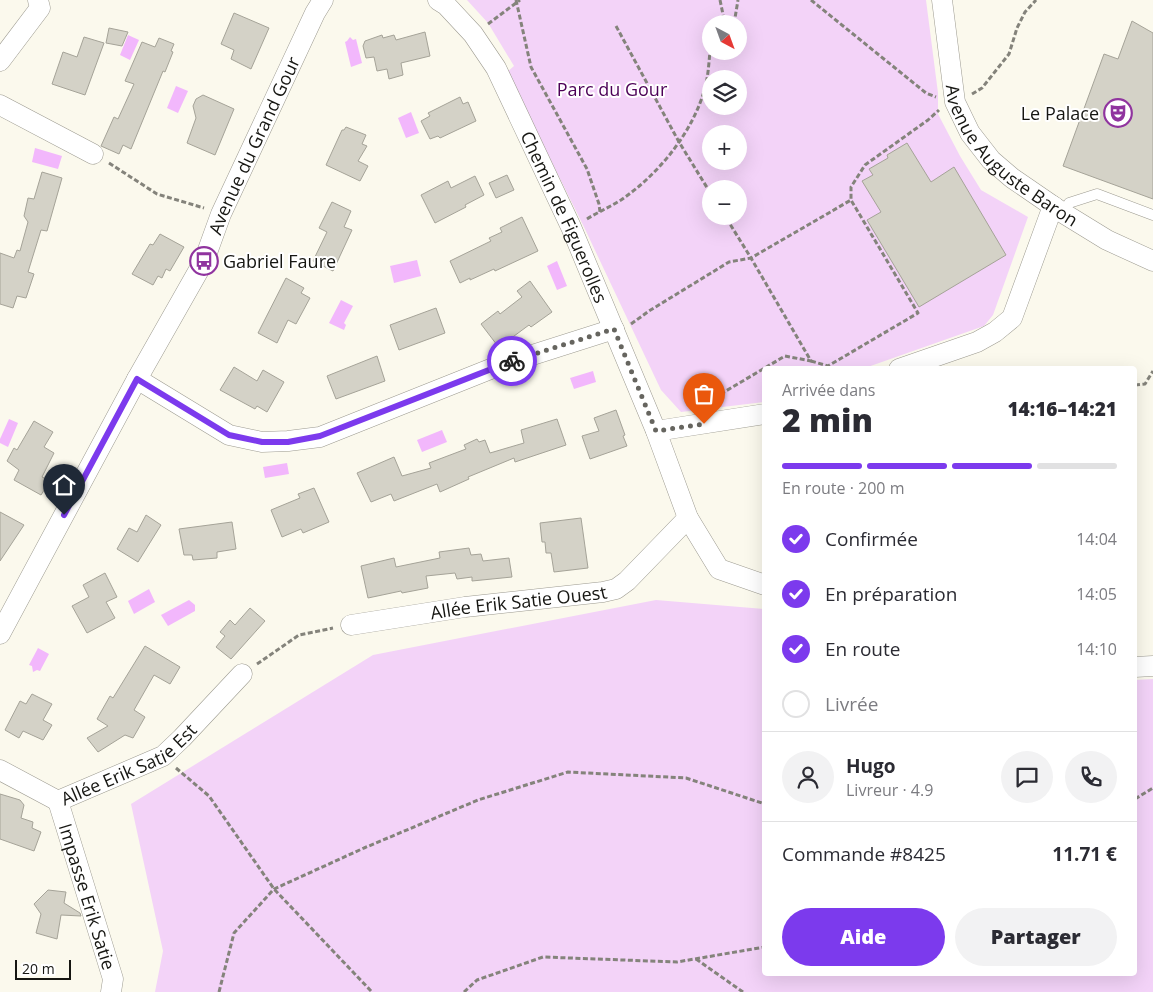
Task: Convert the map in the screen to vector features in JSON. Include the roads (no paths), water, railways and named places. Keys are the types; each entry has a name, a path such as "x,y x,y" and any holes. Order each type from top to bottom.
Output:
{"street":[{"path":"0,61 40,8 38,0"},
{"name":"Avenue du Grand Gour","path":"0,634 137,379 204,261 221,214 315,13 323,0"},
{"name":"Chemin de Figuerolles","path":"438,0 446,5 473,34 500,77 571,227 656,431 688,518 719,569 762,584"},
{"name":"Avenue Auguste Baron","path":"942,0 970,133 991,160 1012,178 1107,240 1153,260"},
{"path":"0,105 93,154"},
{"path":"908,366 977,342 995,332 1012,318 1058,209"},
{"path":"137,379 229,435 262,442 288,442 320,436 498,366 615,332"},
{"path":"656,431 762,414"},
{"name":"Allée Erik Satie Ouest","path":"351,625 465,607 616,589 627,581 688,518"},
{"path":"1137,667 1153,666"},
{"name":"Allée Erik Satie Est","path":"0,770 58,801 163,756 242,674"},
{"name":"Impasse Erik Satie","path":"58,801 114,979 111,992"}],"lane":[{"path":"1058,209 1068,203 1097,194 1153,215"}],"place":[{"name":"Le Palace","path":"1118,113"},
{"name":"Gabriel Faure","path":"204,261"}],"park label":[{"name":"Parc du Gour","path":"612,89"}]}
